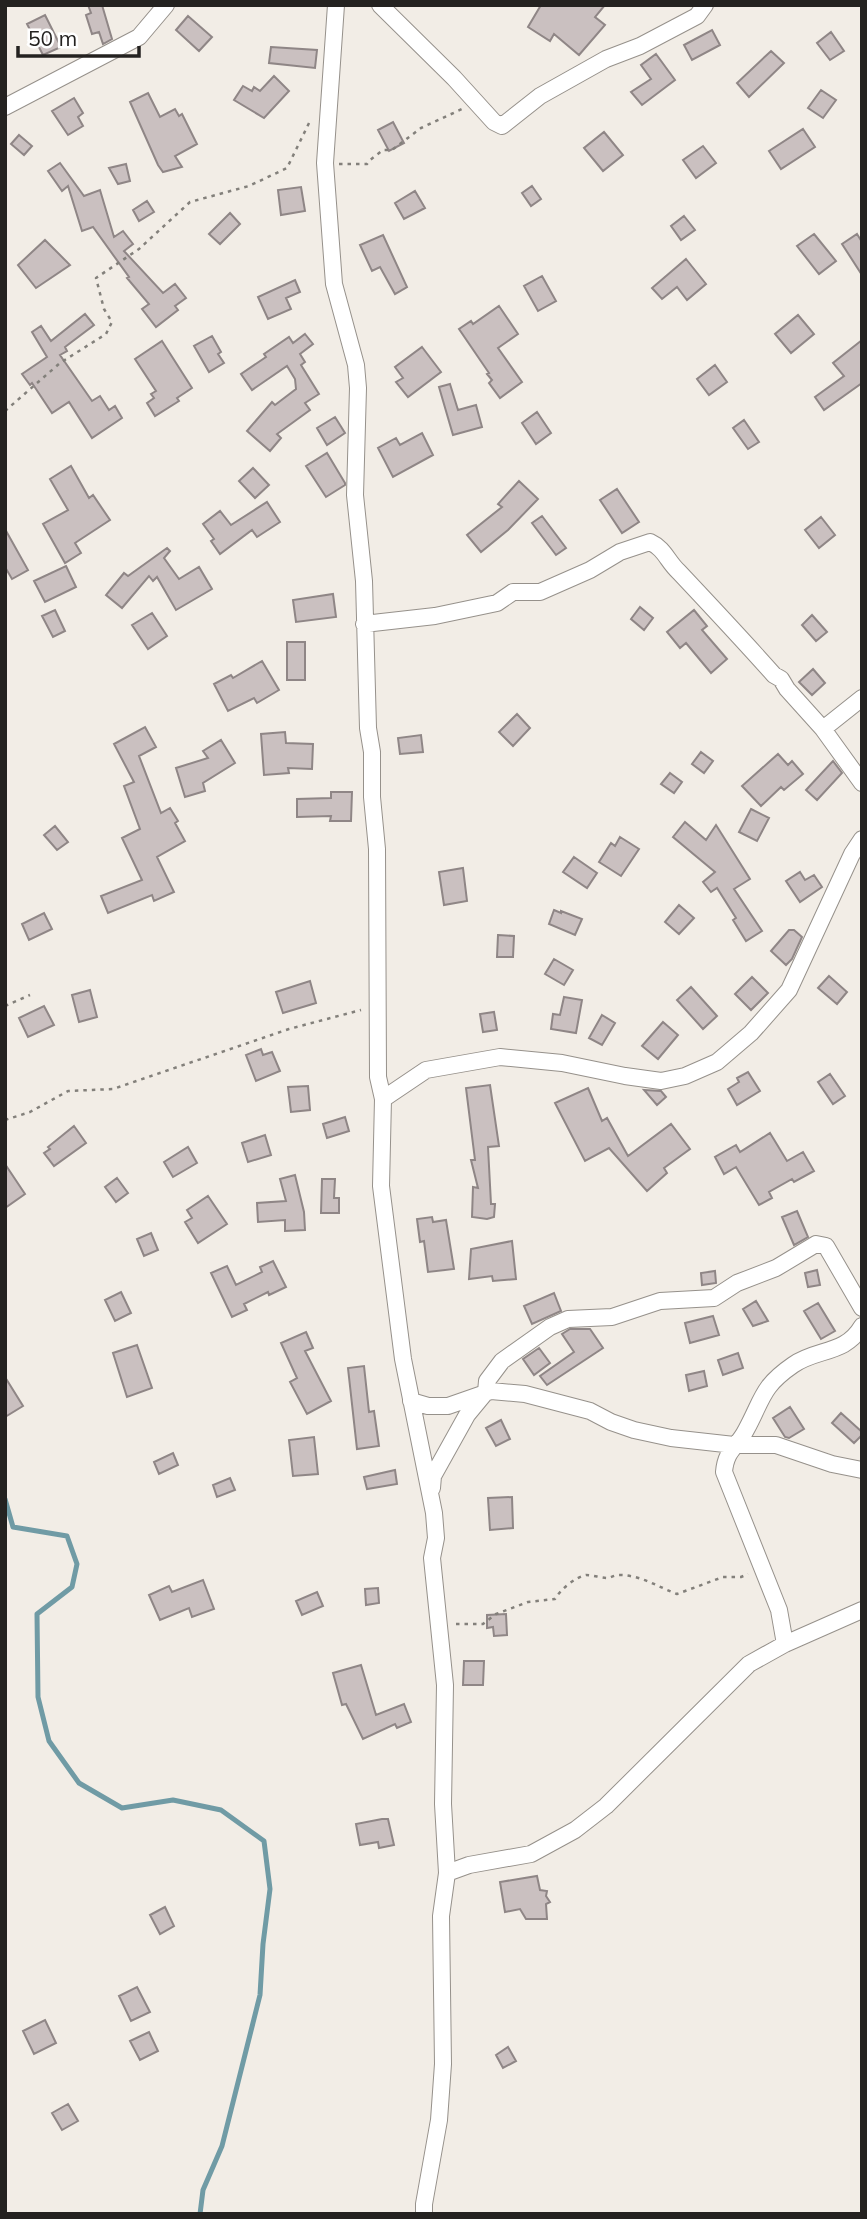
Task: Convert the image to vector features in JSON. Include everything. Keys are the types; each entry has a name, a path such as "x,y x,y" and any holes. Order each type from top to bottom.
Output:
{"street":[{"path":"5,107 139,37 166,5"},
{"path":"336,5 325,163 334,284 356,365 358,388 355,495 364,581 372,797 377,849 378,1077 383,1099 381,1186 403,1359 431,1496 436,1538 432,1558 445,1685 443,1804 447,1873 441,1916 442,2078 439,2119 424,2214"},
{"path":"380,5 494,122 502,126 540,96 607,59 640,46 697,16 705,5"},
{"path":"364,624 435,616 497,603 513,592 540,592 590,570 620,552 650,542 662,548 673,566 703,595 774,675 781,679 823,729 862,783"},
{"path":"823,729 862,698"},
{"path":"383,1099 426,1070 500,1057 562,1063 662,1081 685,1076 717,1062 751,1033 789,989 852,854 862,839"},
{"path":"431,1496 433,1476 467,1415 486,1392 487,1381 502,1361 550,1327 568,1319 612,1317 660,1301 714,1298 737,1283 776,1268 816,1244 826,1246 862,1308"},
{"path":"785,1644 779,1609 724,1472 725,1458 746,1432 764,1392 779,1376 796,1363 842,1347 862,1325"},
{"path":"411,1401 428,1406 448,1406 486,1392 525,1394 590,1411 634,1430 734,1446 776,1446 862,1471"},
{"path":"447,1873 531,1854 575,1830 606,1806 749,1664 785,1644 862,1610"}],"path":[{"path":"325,163 367,164 383,150 392,150 407,141 421,128 456,110 478,103"},
{"path":"5,411 60,363 106,334 111,322 104,309 96,278 139,249 190,202 249,186 287,168 314,112"},
{"path":"5,1006 30,995"},
{"path":"5,1120 30,1112 68,1091 113,1089 289,1029 378,1006"},
{"path":"439,1629 457,1623 483,1624 496,1614 528,1602 555,1599 559,1592 584,1575 608,1578 616,1575 630,1576 655,1583 677,1594 723,1577 741,1577 762,1568"}],"building":[{"path":"88,5 102,5 112,39 103,44 99,32 92,34 86,15 91,13"},
{"path":"541,5 605,5 595,17 605,25 579,55 554,34 550,41 528,27"},
{"path":"45,15 61,47 43,55 27,24"},
{"path":"188,16 212,37 199,51 176,30"},
{"path":"712,30 720,45 692,60 684,45"},
{"path":"831,32 844,51 830,60 817,43"},
{"path":"271,47 317,50 315,68 269,63"},
{"path":"771,51 784,63 749,97 737,83"},
{"path":"656,54 675,80 642,105 631,92 651,79 641,65"},
{"path":"274,76 289,91 264,118 234,100 243,86 252,91 254,87 260,91"},
{"path":"821,90 836,100 823,118 808,108"},
{"path":"148,93 160,117 175,109 179,116 182,114 197,144 175,156 182,167 163,172 158,165 130,102"},
{"path":"74,98 83,113 78,117 83,126 68,135 52,111"},
{"path":"393,122 404,143 389,151 378,130"},
{"path":"803,129 815,147 781,169 769,151"},
{"path":"604,132 623,155 603,171 584,148"},
{"path":"19,135 32,146 24,155 11,144"},
{"path":"703,146 716,163 696,178 683,160"},
{"path":"60,163 84,196 100,190 114,237 123,231 133,244 124,251 163,293 175,284 186,298 175,306 178,310 156,327 142,309 149,304 127,278 129,277 93,227 82,231 68,186 62,191 48,171"},
{"path":"126,164 130,181 118,184 109,168"},
{"path":"532,186 541,199 531,206 522,193"},
{"path":"301,187 305,211 281,215 278,190"},
{"path":"415,191 425,208 404,219 395,203"},
{"path":"147,201 154,212 139,221 133,210"},
{"path":"230,213 240,224 220,244 209,234"},
{"path":"684,216 695,230 681,240 671,226"},
{"path":"814,234 836,261 819,274 797,246"},
{"path":"857,234 862,242 862,275 842,244"},
{"path":"383,235 407,287 395,294 380,267 372,271 360,245"},
{"path":"45,240 70,265 36,288 18,265"},
{"path":"686,259 706,284 687,300 677,287 662,299 652,288"},
{"path":"542,276 556,301 538,311 524,286"},
{"path":"295,280 300,292 286,298 291,309 268,319 258,297"},
{"path":"499,306 518,334 498,348 522,382 500,398 489,383 492,380 487,374 489,373 459,329 471,321 473,324"},
{"path":"85,314 94,325 65,347 67,351 60,355 92,401 100,396 109,410 115,406 122,418 92,438 69,402 52,413 32,383 30,385 22,374 47,357 32,332 41,326 51,341"},
{"path":"798,315 814,334 791,353 775,334"},
{"path":"305,334 313,344 300,354 305,362 301,365 319,394 305,403 310,410 277,434 281,438 270,451 247,431 272,402 275,405 296,389 295,379 287,366 252,390 241,374 289,337 293,343"},
{"path":"212,336 224,363 209,372 194,346"},
{"path":"862,340 862,383 824,410 815,397 844,376 833,363"},
{"path":"162,341 192,388 177,398 179,401 155,416 147,403 154,398 151,394 156,391 135,359"},
{"path":"422,347 441,372 408,397 396,382 403,378 395,367"},
{"path":"715,365 727,382 709,395 697,379"},
{"path":"450,384 458,410 476,405 482,427 453,435 439,387"},
{"path":"537,412 551,433 536,444 522,423"},
{"path":"335,417 345,433 327,445 317,428"},
{"path":"744,420 759,442 748,449 733,428"},
{"path":"422,433 433,455 393,477 378,448 396,438 400,445"},
{"path":"327,453 345,485 326,497 306,466"},
{"path":"71,466 89,498 93,495 110,520 75,543 81,553 65,563 43,524 68,510 50,479"},
{"path":"253,468 269,485 255,498 239,481"},
{"path":"519,481 538,499 508,530 481,552 467,535 502,507 498,504"},
{"path":"617,489 639,522 622,533 600,500"},
{"path":"267,502 280,522 257,537 252,530 220,554 211,541 214,539 203,524 220,511 231,525"},
{"path":"542,516 566,548 556,555 532,523"},
{"path":"821,517 835,535 819,548 805,530"},
{"path":"5,529 28,570 12,579 5,567"},
{"path":"167,548 170,551 164,558 179,579 199,567 212,589 176,610 157,577 153,581 149,576 122,608 106,595 124,573 128,576"},
{"path":"66,566 76,587 45,602 34,581"},
{"path":"333,594 336,617 296,622 293,600"},
{"path":"640,607 653,618 644,630 631,619"},
{"path":"55,610 65,631 53,637 42,616"},
{"path":"694,610 707,626 702,630 727,659 711,673 686,643 680,648 667,632"},
{"path":"152,613 167,636 148,649 132,625"},
{"path":"812,615 827,632 816,641 802,625"},
{"path":"287,642 305,642 305,680 287,680"},
{"path":"262,661 279,690 257,703 254,698 228,711 214,684 231,675 233,678"},
{"path":"813,669 825,683 812,695 799,682"},
{"path":"517,714 530,728 513,746 499,732"},
{"path":"145,727 156,747 139,756 161,813 170,808 185,841 157,857 174,892 154,901 152,895 108,913 101,896 142,880 122,838 140,829 124,786 134,782 114,744"},
{"path":"285,732 286,743 313,744 312,769 288,768 289,773 264,775 261,734"},
{"path":"421,735 423,752 400,754 398,738"},
{"path":"221,740 235,763 203,783 205,791 185,797 176,768 208,758 203,751"},
{"path":"701,752 713,761 704,773 692,764"},
{"path":"778,754 788,765 792,761 803,774 784,790 781,787 761,806 742,786"},
{"path":"833,761 842,773 817,800 806,790"},
{"path":"670,773 682,782 674,793 661,784"},
{"path":"331,792 352,792 351,821 330,821 331,816 297,817 297,799 331,798"},
{"path":"751,809 769,818 757,841 739,832"},
{"path":"685,822 706,840 716,825 750,879 734,889 762,931 746,941 733,920 736,918 717,888 711,892 703,882 715,872 673,837"},
{"path":"55,826 68,842 57,850 44,835"},
{"path":"620,837 639,849 621,876 599,862 611,843 615,846"},
{"path":"574,857 597,873 587,888 563,872"},
{"path":"463,868 467,901 444,905 439,872"},
{"path":"800,872 805,880 814,875 822,887 800,902 786,881"},
{"path":"679,905 694,918 679,934 665,922"},
{"path":"554,910 582,919 575,935 549,924"},
{"path":"44,913 52,929 29,940 22,924"},
{"path":"789,930 794,930 802,937 792,959 786,965 771,951"},
{"path":"498,935 514,936 513,957 497,957"},
{"path":"554,959 573,970 564,985 545,974"},
{"path":"829,976 847,992 837,1004 818,988"},
{"path":"752,977 768,993 751,1010 735,994"},
{"path":"310,981 316,1003 283,1013 276,992"},
{"path":"691,987 717,1016 703,1029 677,1000"},
{"path":"90,990 97,1017 79,1022 72,995"},
{"path":"564,997 582,1000 576,1033 551,1029 553,1014 560,1015"},
{"path":"44,1006 54,1025 28,1037 19,1018"},
{"path":"494,1012 497,1030 483,1032 480,1014"},
{"path":"602,1015 615,1023 602,1045 589,1038"},
{"path":"663,1022 678,1035 658,1059 642,1046"},
{"path":"261,1049 263,1055 272,1052 280,1071 256,1081 246,1055"},
{"path":"748,1072 760,1091 737,1105 728,1089 739,1082 737,1078"},
{"path":"830,1074 845,1096 833,1104 818,1082"},
{"path":"490,1085 499,1146 488,1147 491,1204 495,1204 494,1217 487,1219 472,1217 473,1187 478,1188 471,1160 475,1160 466,1088"},
{"path":"308,1086 310,1110 291,1112 288,1087"},
{"path":"588,1088 602,1121 607,1118 628,1156 671,1124 690,1149 664,1168 667,1173 647,1191 609,1148 585,1161 555,1103"},
{"path":"644,1090 661,1091 666,1097 657,1105"},
{"path":"345,1117 349,1131 327,1138 323,1124"},
{"path":"74,1126 86,1143 54,1166 44,1153"},
{"path":"770,1133 787,1161 803,1152 814,1171 769,1192 772,1198 759,1205 736,1167 724,1174 715,1157 736,1145 740,1152"},
{"path":"265,1135 271,1155 248,1162 242,1143"},
{"path":"188,1147 197,1163 173,1177 164,1162"},
{"path":"5,1164 25,1194 5,1208"},
{"path":"295,1175 304,1212 305,1230 285,1231 285,1220 258,1222 257,1203 286,1201 280,1179"},
{"path":"117,1178 128,1193 116,1202 105,1187"},
{"path":"322,1179 335,1179 334,1198 339,1198 339,1213 321,1213"},
{"path":"208,1196 227,1224 198,1243 185,1222 192,1218 187,1210"},
{"path":"797,1211 808,1237 794,1245 782,1217"},
{"path":"432,1217 433,1222 446,1220 454,1269 428,1272 424,1241 420,1242 417,1219"},
{"path":"151,1233 158,1250 144,1256 137,1239"},
{"path":"512,1241 516,1279 493,1281 492,1276 469,1279 471,1249"},
{"path":"273,1261 286,1287 269,1295 268,1292 244,1304 247,1310 232,1317 211,1273 227,1266 236,1285 262,1272 260,1267"},
{"path":"817,1270 820,1285 808,1287 805,1273"},
{"path":"715,1271 716,1283 702,1285 701,1273"},
{"path":"121,1292 131,1313 115,1321 105,1300"},
{"path":"554,1293 561,1311 532,1324 524,1306"},
{"path":"756,1301 768,1321 753,1326 743,1309"},
{"path":"818,1303 835,1331 821,1339 804,1311"},
{"path":"713,1316 719,1335 690,1343 685,1323"},
{"path":"570,1329 590,1329 603,1348 547,1385 540,1376 574,1352 562,1334"},
{"path":"306,1332 313,1348 305,1351 331,1401 307,1414 290,1382 297,1378 281,1343"},
{"path":"137,1345 152,1388 127,1397 113,1353"},
{"path":"539,1348 550,1363 534,1375 523,1359"},
{"path":"738,1353 743,1368 723,1375 718,1360"},
{"path":"364,1366 369,1412 374,1411 379,1446 357,1449 348,1368"},
{"path":"704,1371 707,1386 689,1391 686,1375"},
{"path":"5,1377 23,1406 5,1417"},
{"path":"790,1407 804,1429 789,1438 785,1437 773,1418"},
{"path":"841,1413 862,1432 854,1443 832,1423"},
{"path":"501,1420 510,1439 496,1446 486,1428"},
{"path":"314,1437 318,1474 293,1476 289,1440"},
{"path":"173,1453 178,1465 159,1474 154,1462"},
{"path":"395,1470 397,1484 367,1489 364,1477"},
{"path":"230,1478 235,1490 217,1497 213,1485"},
{"path":"512,1497 513,1528 490,1530 488,1498"},
{"path":"203,1580 214,1609 192,1617 189,1608 160,1620 149,1595 169,1586 172,1592"},
{"path":"378,1588 379,1603 366,1605 365,1589"},
{"path":"317,1592 323,1606 302,1615 296,1601"},
{"path":"506,1614 507,1635 494,1636 493,1627 487,1628 487,1615"},
{"path":"464,1661 484,1661 483,1685 463,1685"},
{"path":"361,1665 376,1715 404,1704 411,1722 397,1728 395,1724 363,1739 346,1704 342,1705 333,1673"},
{"path":"388,1819 394,1845 379,1848 378,1842 360,1845 356,1824"},
{"path":"537,1876 540,1890 547,1891 546,1896 550,1902 546,1904 547,1919 526,1919 520,1909 505,1912 500,1882"},
{"path":"165,1907 174,1926 160,1934 150,1915"},
{"path":"137,1987 150,2012 131,2021 119,1996"},
{"path":"45,2020 56,2043 34,2054 23,2031"},
{"path":"149,2032 158,2051 140,2060 130,2041"},
{"path":"508,2047 516,2061 503,2068 496,2055"},
{"path":"68,2104 78,2121 62,2130 52,2113"}],"waterway":[{"path":"5,1499 13,1527 67,1536 77,1564 72,1587 37,1614 38,1697 49,1741 79,1783 122,1808 173,1800 221,1810 264,1841 270,1889 260,1995 222,2146 203,2190 200,2214"}]}
